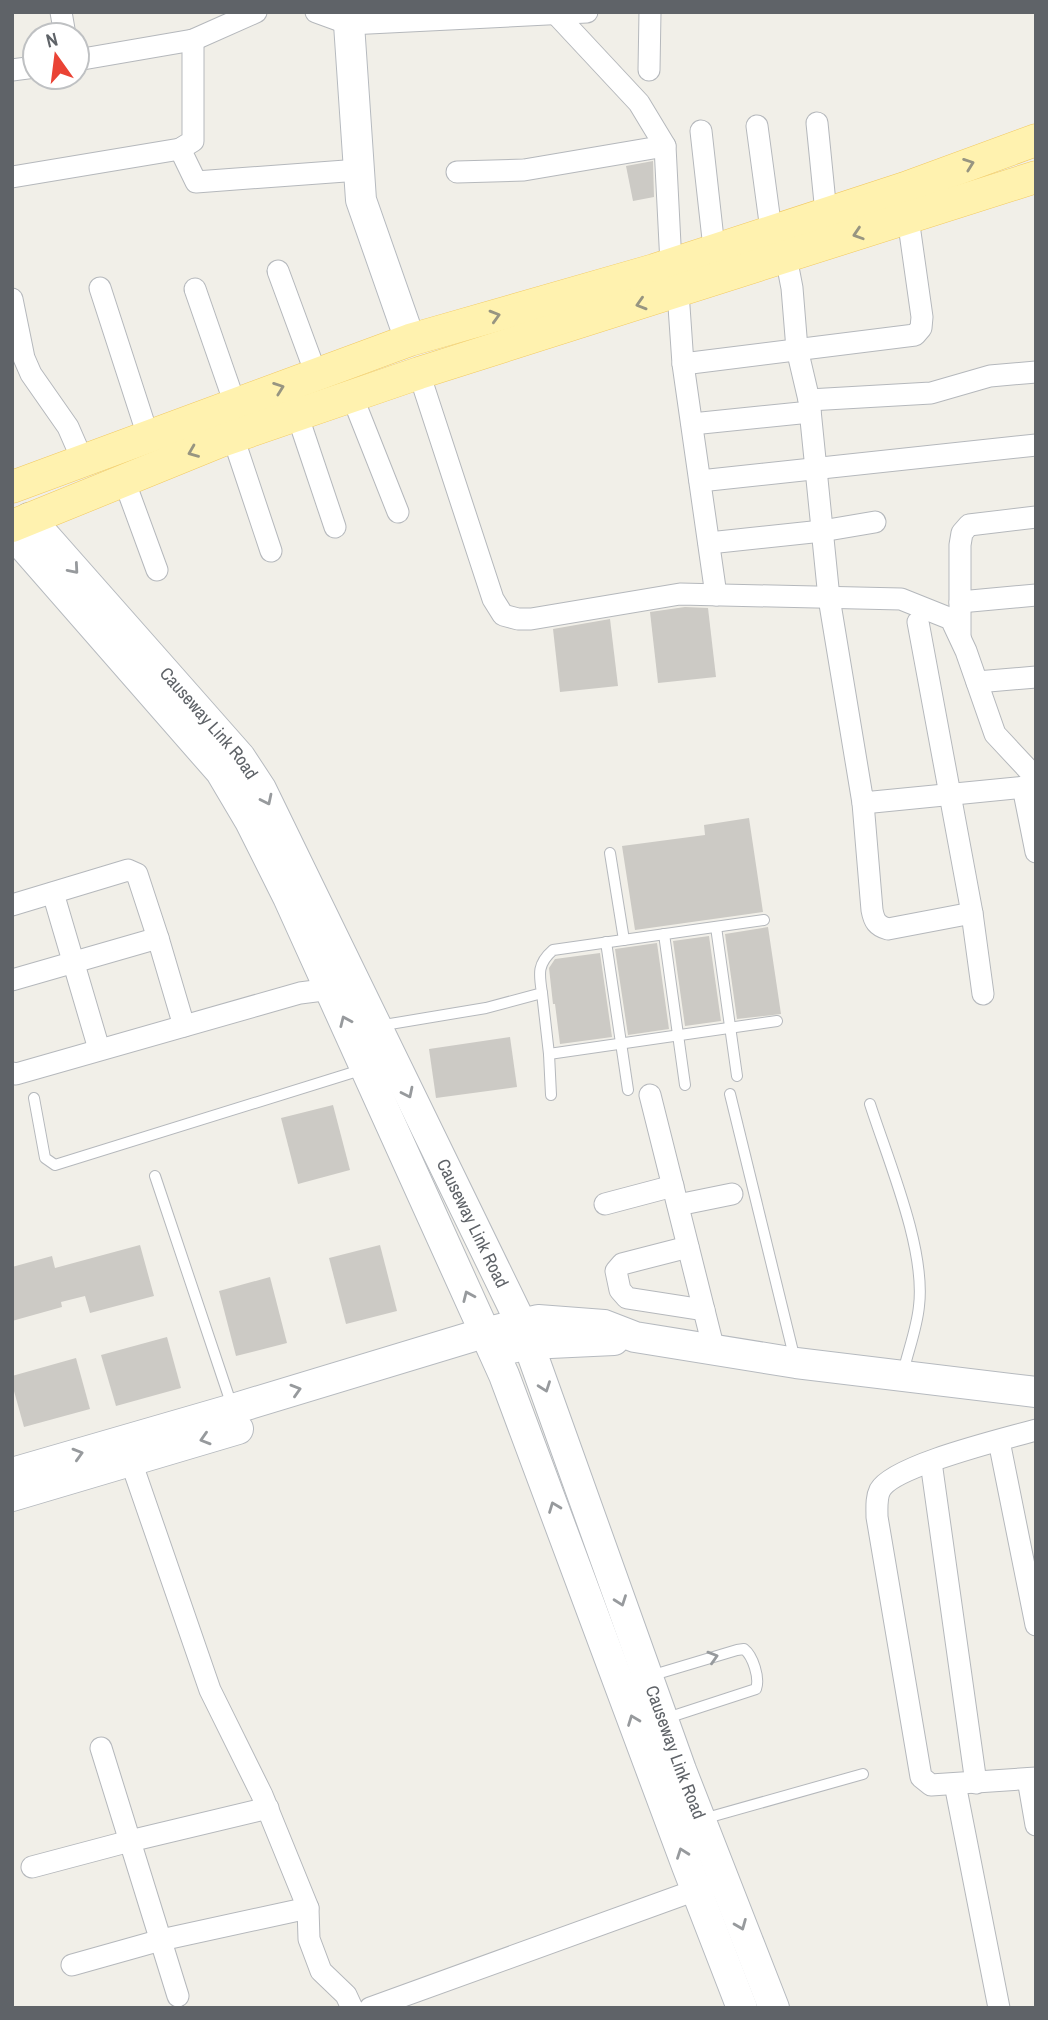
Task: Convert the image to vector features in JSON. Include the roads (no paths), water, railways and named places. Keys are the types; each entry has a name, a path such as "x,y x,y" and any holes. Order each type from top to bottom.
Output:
{"main road":[{"path":"348,18 361,200 410,340"},
{"path":"12,486 410,340 674,278 714,248 779,244 826,213 905,188 1036,140"},
{"path":"18,526 233,437 419,373 674,278 779,244 908,218 1036,177"},
{"name":"Causeway Link Road","path":"18,526 221,772 250,821 331,989 509,1388 657,1784 774,2008"},
{"name":"Causeway Link Road","path":"18,526 240,757 261,789 525,1334 700,1820 710,1885"},
{"path":"12,1496 128,1451 525,1334 604,1342 635,1337 796,1363 1036,1392"},
{"path":"12,1473 128,1451"},
{"path":"710,1885 743,2008"}],"street":[{"path":"91,58 193,40 256,12"},
{"path":"316,12 348,18 587,12"},
{"path":"649,70 650,12"},
{"path":"556,14 639,103 664,146 683,364 716,594"},
{"path":"12,177 180,149 193,141 193,40"},
{"path":"817,123 826,213"},
{"path":"757,126 779,244 792,288 797,348 809,406 829,597 863,803 874,919 880,927 888,929 972,913"},
{"path":"701,131 714,248"},
{"path":"457,172 524,170 664,146"},
{"path":"180,149 196,182 359,170"},
{"path":"683,364 915,335 921,328 922,317 908,218"},
{"path":"278,271 316,374"},
{"path":"100,288 148,436"},
{"path":"195,289 235,404"},
{"path":"12,299 24,358 31,374 68,427 82,459"},
{"path":"692,424 809,406 931,393 990,376 1036,372"},
{"path":"419,373 493,599 503,615 531,619 680,594 716,594 901,599 951,619 995,734 1026,756 1032,783 1036,852"},
{"path":"352,396 398,512"},
{"path":"297,414 335,527"},
{"path":"233,437 271,551"},
{"path":"700,481 1036,445"},
{"path":"124,480 157,570"},
{"path":"960,639 962,533 970,525 1036,517"},
{"path":"709,542 822,531 875,522"},
{"path":"960,602 1036,595"},
{"path":"918,622 972,913 983,994"},
{"path":"977,682 1036,677"},
{"path":"863,803 1032,783"},
{"path":"12,905 128,870 136,874 184,1026"},
{"path":"53,894 99,1049"},
{"path":"12,980 158,938"},
{"path":"12,1073 300,993 331,989"},
{"path":"650,1095 714,1350"},
{"path":"605,1204 675,1196 732,1194"},
{"path":"688,1247 622,1264 616,1271 620,1290 627,1298 704,1310"},
{"path":"1036,1430 931,1462 892,1478 881,1489 877,1499 877,1517 921,1777 931,1785 1032,1779 1036,1825"},
{"path":"999,1441 1036,1625"},
{"path":"128,1451 210,1690 268,1808 308,1908 309,1939 321,1972 346,1995 352,2008"},
{"path":"931,1462 976,1783"},
{"path":"101,1748 178,1996"},
{"path":"955,1784 999,2008"},
{"path":"32,1867 130,1840 268,1808"},
{"path":"370,2008 710,1885"},
{"path":"72,1965 161,1940 308,1908"}],"lane":[{"path":"610,853 624,940"},
{"path":"551,1095 550,1054 539,975 543,959 553,950 764,920"},
{"path":"716,926 737,1076"},
{"path":"664,934 685,1085"},
{"path":"606,942 628,1090"},
{"path":"376,1027 486,1007 542,993"},
{"path":"550,1054 777,1021"},
{"path":"34,1098 46,1158 55,1165 366,1069"},
{"path":"730,1094 796,1363"},
{"path":"870,1104 913,1238 920,1276 919,1307 902,1376"},
{"path":"155,1176 237,1419"},
{"path":"648,1676 744,1648 749,1653 757,1689 663,1719"},
{"path":"700,1820 863,1774"}]}
